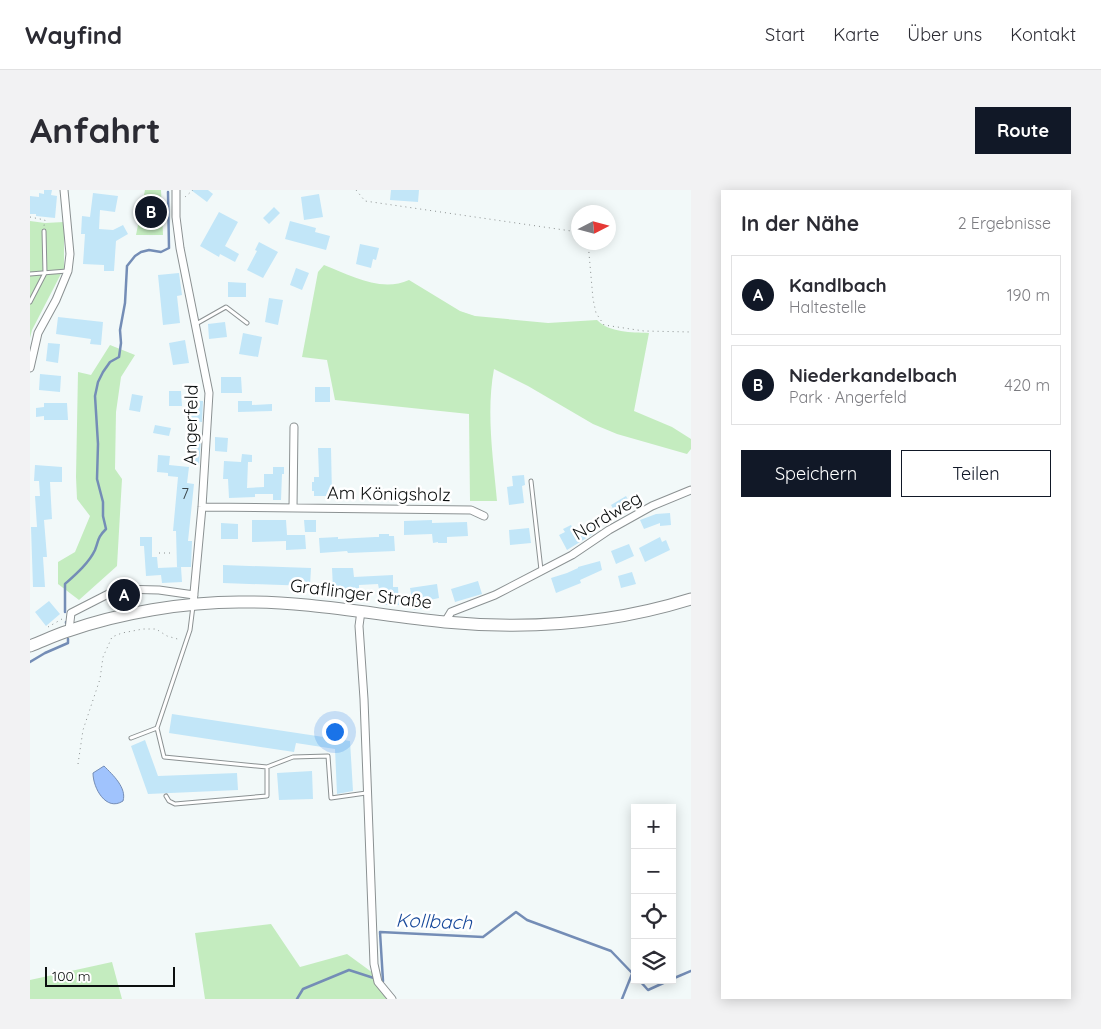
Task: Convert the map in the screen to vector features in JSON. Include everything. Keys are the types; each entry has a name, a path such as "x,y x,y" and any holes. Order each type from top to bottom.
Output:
{"main road":[{"name":"Graflinger Straße","path":"30,646 69,630 194,599 281,602 445,622 507,626 562,625 631,615 691,599"}],"street":[{"path":"30,368 38,333 56,300 68,271 70,254 64,190"},
{"name":"Angerfeld","path":"176,190 176,216 180,248 210,393 194,599"},
{"path":"293,508 294,427"},
{"name":"Nordweg","path":"445,622 451,612 495,595 541,572 635,516 668,499 691,490"},
{"name":"Am Königsholz","path":"202,507 471,510 484,516"},
{"path":"69,630 71,613 118,589 159,590 194,599"},
{"path":"360,611 359,626 377,979 392,999"}],"lane":[{"path":"30,302 45,273 44,231"},
{"path":"30,274 68,271"},
{"path":"196,324 226,307 247,323"},
{"path":"531,481 541,572"},
{"path":"194,599 190,630 157,728 164,757 267,767 293,757 328,756 331,798 367,793"},
{"path":"131,738 157,728"},
{"path":"166,796 169,801 175,804 267,796 267,767"}],"path":[{"path":"176,202 193,190"},
{"path":"356,190 365,201 571,231"},
{"path":"30,217 45,220 44,231"},
{"path":"589,250 593,299 596,312 604,325 644,330 691,332"},
{"path":"160,553 171,552"},
{"path":"47,628 71,613"},
{"path":"78,764 83,730 100,679 103,657 112,637 143,629 156,629 167,636 186,642"}],"green space":[{"path":"145,190 161,190 163,235 136,235"},
{"path":"30,221 45,223 64,222 64,268 32,330 30,338"},
{"path":"324,265 355,278 377,284 388,285 409,280 460,311 475,316 548,323 597,320 614,330 649,333 634,411 672,427 691,439 691,449 687,454 617,434 593,424 528,386 494,369 490,418 497,501 470,501 469,414 335,400 327,360 302,357 318,272"},
{"path":"110,345 135,355 121,377 116,412 115,469 122,479 117,566 79,600 58,584 58,562 75,552 90,516 77,499 78,372 91,375"},
{"path":"271,924 300,967 347,954 373,973 393,999 205,999 195,933"},
{"path":"112,962 122,999 30,999 30,980"}],"water":[{"path":"104,766 123,791 123,801 117,804 106,801 95,785 93,773"}],"building":[{"path":"44,190 52,190 51,195 57,196 55,218 30,214 30,196 39,197 39,193 44,194"},
{"path":"191,190 208,190 213,194 207,202"},
{"path":"391,190 419,190 418,202 390,200"},
{"path":"93,193 118,196 115,212 100,210 99,229 113,230 123,225 128,234 116,241 114,271 104,271 104,265 83,264 85,234 81,234 82,216 90,217"},
{"path":"319,194 323,217 304,220 301,197"},
{"path":"274,207 280,213 269,224 263,218"},
{"path":"219,212 238,222 225,246 239,254 235,262 220,254 219,257 200,246"},
{"path":"290,221 316,228 315,232 330,236 326,250 285,239"},
{"path":"259,242 278,252 263,278 247,270 257,251 255,250"},
{"path":"360,244 379,248 376,260 373,259 371,268 356,264"},
{"path":"296,268 309,273 302,290 290,285"},
{"path":"179,273 182,295 177,296 180,323 163,325 158,275"},
{"path":"228,282 246,283 246,297 228,297"},
{"path":"269,298 283,300 278,325 265,322"},
{"path":"58,317 103,322 101,345 90,344 91,339 56,334"},
{"path":"225,322 227,337 209,339 208,324"},
{"path":"243,333 262,337 258,357 239,354"},
{"path":"185,340 189,363 173,365 169,343"},
{"path":"48,343 60,344 58,363 46,361"},
{"path":"40,374 61,376 60,392 39,390"},
{"path":"221,377 241,377 242,393 221,393"},
{"path":"315,387 330,387 330,402 315,402"},
{"path":"169,391 181,391 182,406 169,406"},
{"path":"132,394 143,396 140,412 129,410"},
{"path":"188,400 203,401 202,422 187,421"},
{"path":"238,401 252,401 252,405 272,404 272,411 238,412"},
{"path":"44,403 67,403 68,420 44,420 44,416 36,417 36,408 44,407"},
{"path":"155,425 171,428 169,436 153,433"},
{"path":"215,437 228,438 227,452 215,451"},
{"path":"190,438 201,439 199,465 187,464"},
{"path":"318,448 331,448 332,496 314,496 314,491 312,491 314,477 319,477"},
{"path":"242,454 252,455 252,462 248,462 247,488 264,487 264,474 273,474 273,467 284,467 281,500 273,500 273,494 255,494 255,497 229,498 228,479 223,479 224,461 241,462"},
{"path":"158,455 170,456 169,465 189,467 187,483 194,484 188,541 192,541 191,567 177,567 176,531 173,531 178,477 168,476 168,473 157,472"},
{"path":"35,465 62,467 62,482 50,482 52,519 44,520 47,557 43,557 45,587 33,587 31,527 37,527 35,496 40,496 39,481 34,481"},
{"path":"524,475 525,485 522,486 524,503 509,505 507,487 513,486 512,476"},
{"path":"626,496 632,507 617,515 611,505"},
{"path":"670,513 671,525 660,526 660,523 644,529 640,520 656,514"},
{"path":"252,520 286,520 287,535 305,535 306,549 286,550 286,541 252,542"},
{"path":"304,520 316,520 316,532 305,532"},
{"path":"432,520 432,523 467,522 468,536 447,537 447,543 433,543 432,534 404,535 404,521"},
{"path":"221,523 238,524 238,539 221,539"},
{"path":"590,524 593,534 567,550 559,535 565,532 563,529 571,525 575,533"},
{"path":"529,528 531,543 510,545 509,530"},
{"path":"379,534 394,536 395,551 320,553 319,538 379,537"},
{"path":"140,537 152,537 152,557 157,557 158,568 181,567 182,582 162,583 161,575 146,576 144,546 140,546"},
{"path":"660,537 662,542 666,540 670,550 645,562 639,548"},
{"path":"629,544 634,556 616,564 611,551"},
{"path":"600,561 602,570 580,580 581,583 556,593 551,578 578,567"},
{"path":"223,565 311,568 310,586 223,583"},
{"path":"332,568 353,568 354,577 393,575 393,587 398,587 399,605 381,605 381,589 379,589 378,584 359,585 359,588 354,589 333,589"},
{"path":"632,572 636,584 621,588 618,576"},
{"path":"478,581 482,594 455,602 451,589"},
{"path":"437,584 439,598 430,600 431,607 414,610 410,588"},
{"path":"49,601 60,614 46,626 35,612"},
{"path":"172,714 350,741 353,791 337,794 335,749 296,743 294,752 169,733"},
{"path":"145,740 158,776 237,773 238,790 148,794 131,746"},
{"path":"312,771 313,799 279,800 277,773"}],"waterway":[{"path":"65,612 65,584 89,560 106,529 103,516 103,502 97,479 98,444 95,396 98,382 110,362 119,357 127,266 141,252 149,250 161,252 169,248 168,192"},
{"path":"30,662 68,643 68,639"},
{"name":"Kollbach","path":"297,999 303,989 349,970 383,981 380,932 483,937 516,912 527,920 611,951 631,972"},
{"name":"Kollbach","path":"676,977 691,971"},
{"path":"622,999 631,976"},
{"name":"Kollbach","path":"643,984 648,990 661,984"}],"place":[{"name":"Niederkandelbach","path":"151,212"},
{"name":"Kandlbach","path":"124,595"}]}
